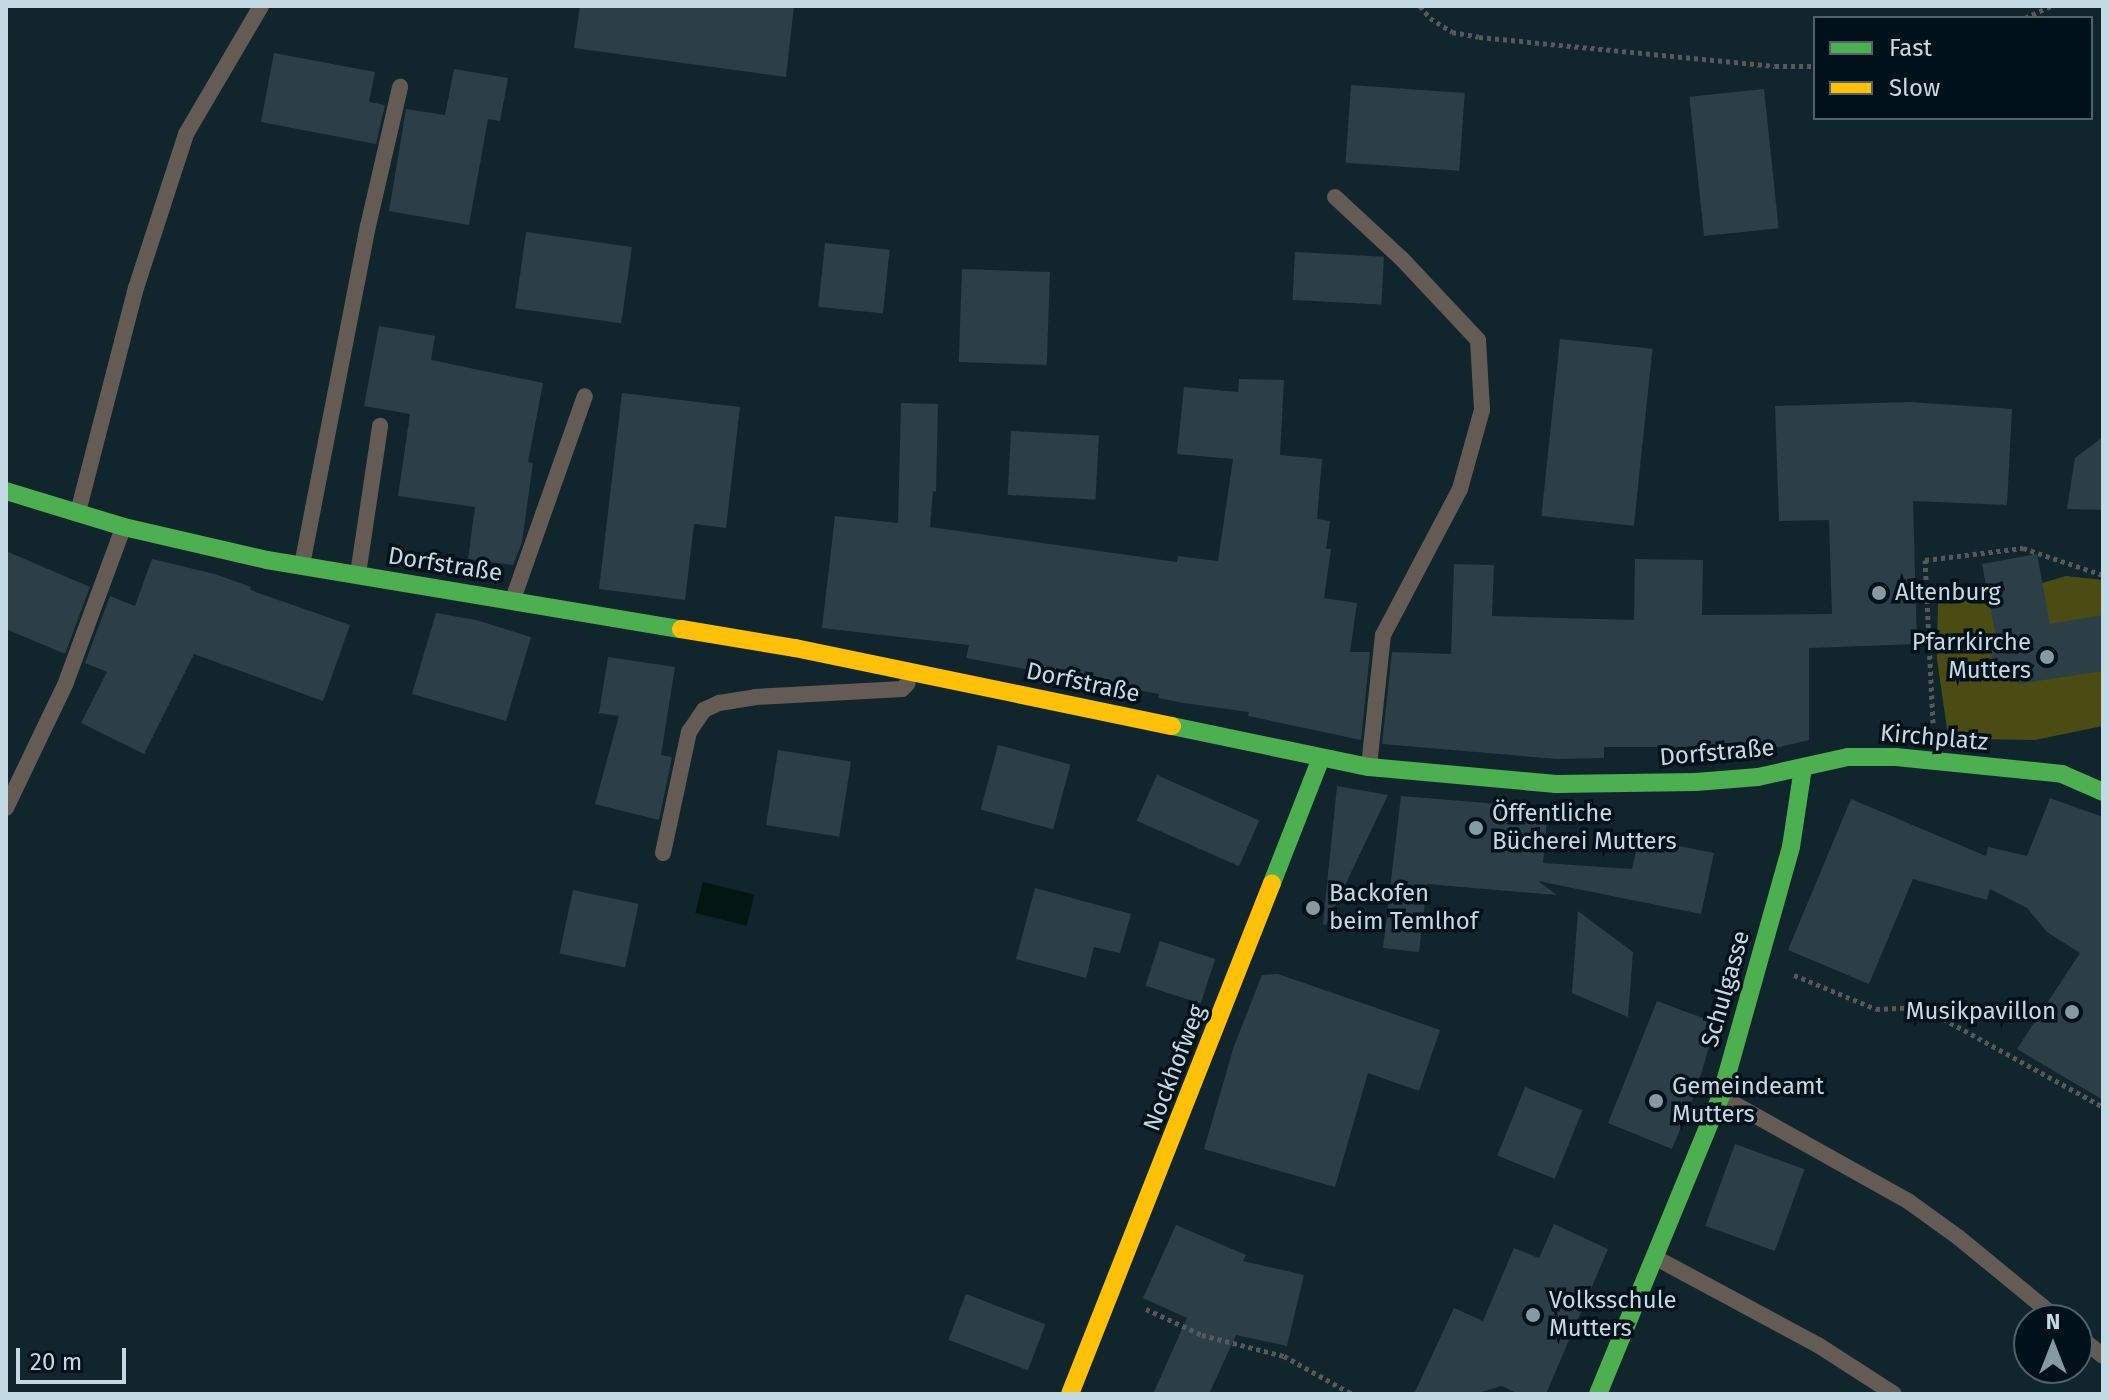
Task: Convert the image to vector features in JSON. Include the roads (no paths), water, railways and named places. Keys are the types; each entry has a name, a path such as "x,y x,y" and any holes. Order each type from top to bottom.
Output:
{"main road":[{"name":"Dorfstraße","path":"6,491 124,527 302,566 795,648 1369,767 1491,781 1556,784 1730,780 1803,768"},
{"name":"Kirchplatz","path":"1803,768 1868,756 1935,760 2062,774 2103,792"},
{"name":"Nockhofweg","path":"1070,1394 1321,758"},
{"name":"Kirchplatz","path":"2062,774 2089,765"},
{"name":"Schulgasse","path":"1598,1394 1721,1096 1791,847 1803,768"}],"lane":[{"path":"77,514 136,288 186,134 261,6"},
{"path":"302,566 368,226 400,87"},
{"path":"1335,197 1402,259 1478,340 1482,410 1460,489 1383,635 1369,767"},
{"path":"512,601 585,396"},
{"name":"Dorfstraße","path":"358,575 380,426"},
{"path":"6,808 65,685 124,527"},
{"path":"663,853 689,732 704,710 719,703 755,697 902,689 918,674"},
{"path":"1721,1096 1908,1201 1958,1237 2040,1304"},
{"path":"1656,1258 1818,1345 1894,1394"}],"place":[{"name":"Altenburg","path":"1879,593"},
{"name":"Pfarrkirche Mutters","path":"2047,657"},
{"name":"Öffentliche Bücherei Mutters","path":"1476,828"},
{"name":"Backofen beim Temlhof","path":"1313,908"},
{"name":"Musikpavillon","path":"2072,1012"},
{"name":"Gemeindeamt Mutters","path":"1656,1101"},
{"name":"Volksschule Mutters","path":"1533,1315"}]}
